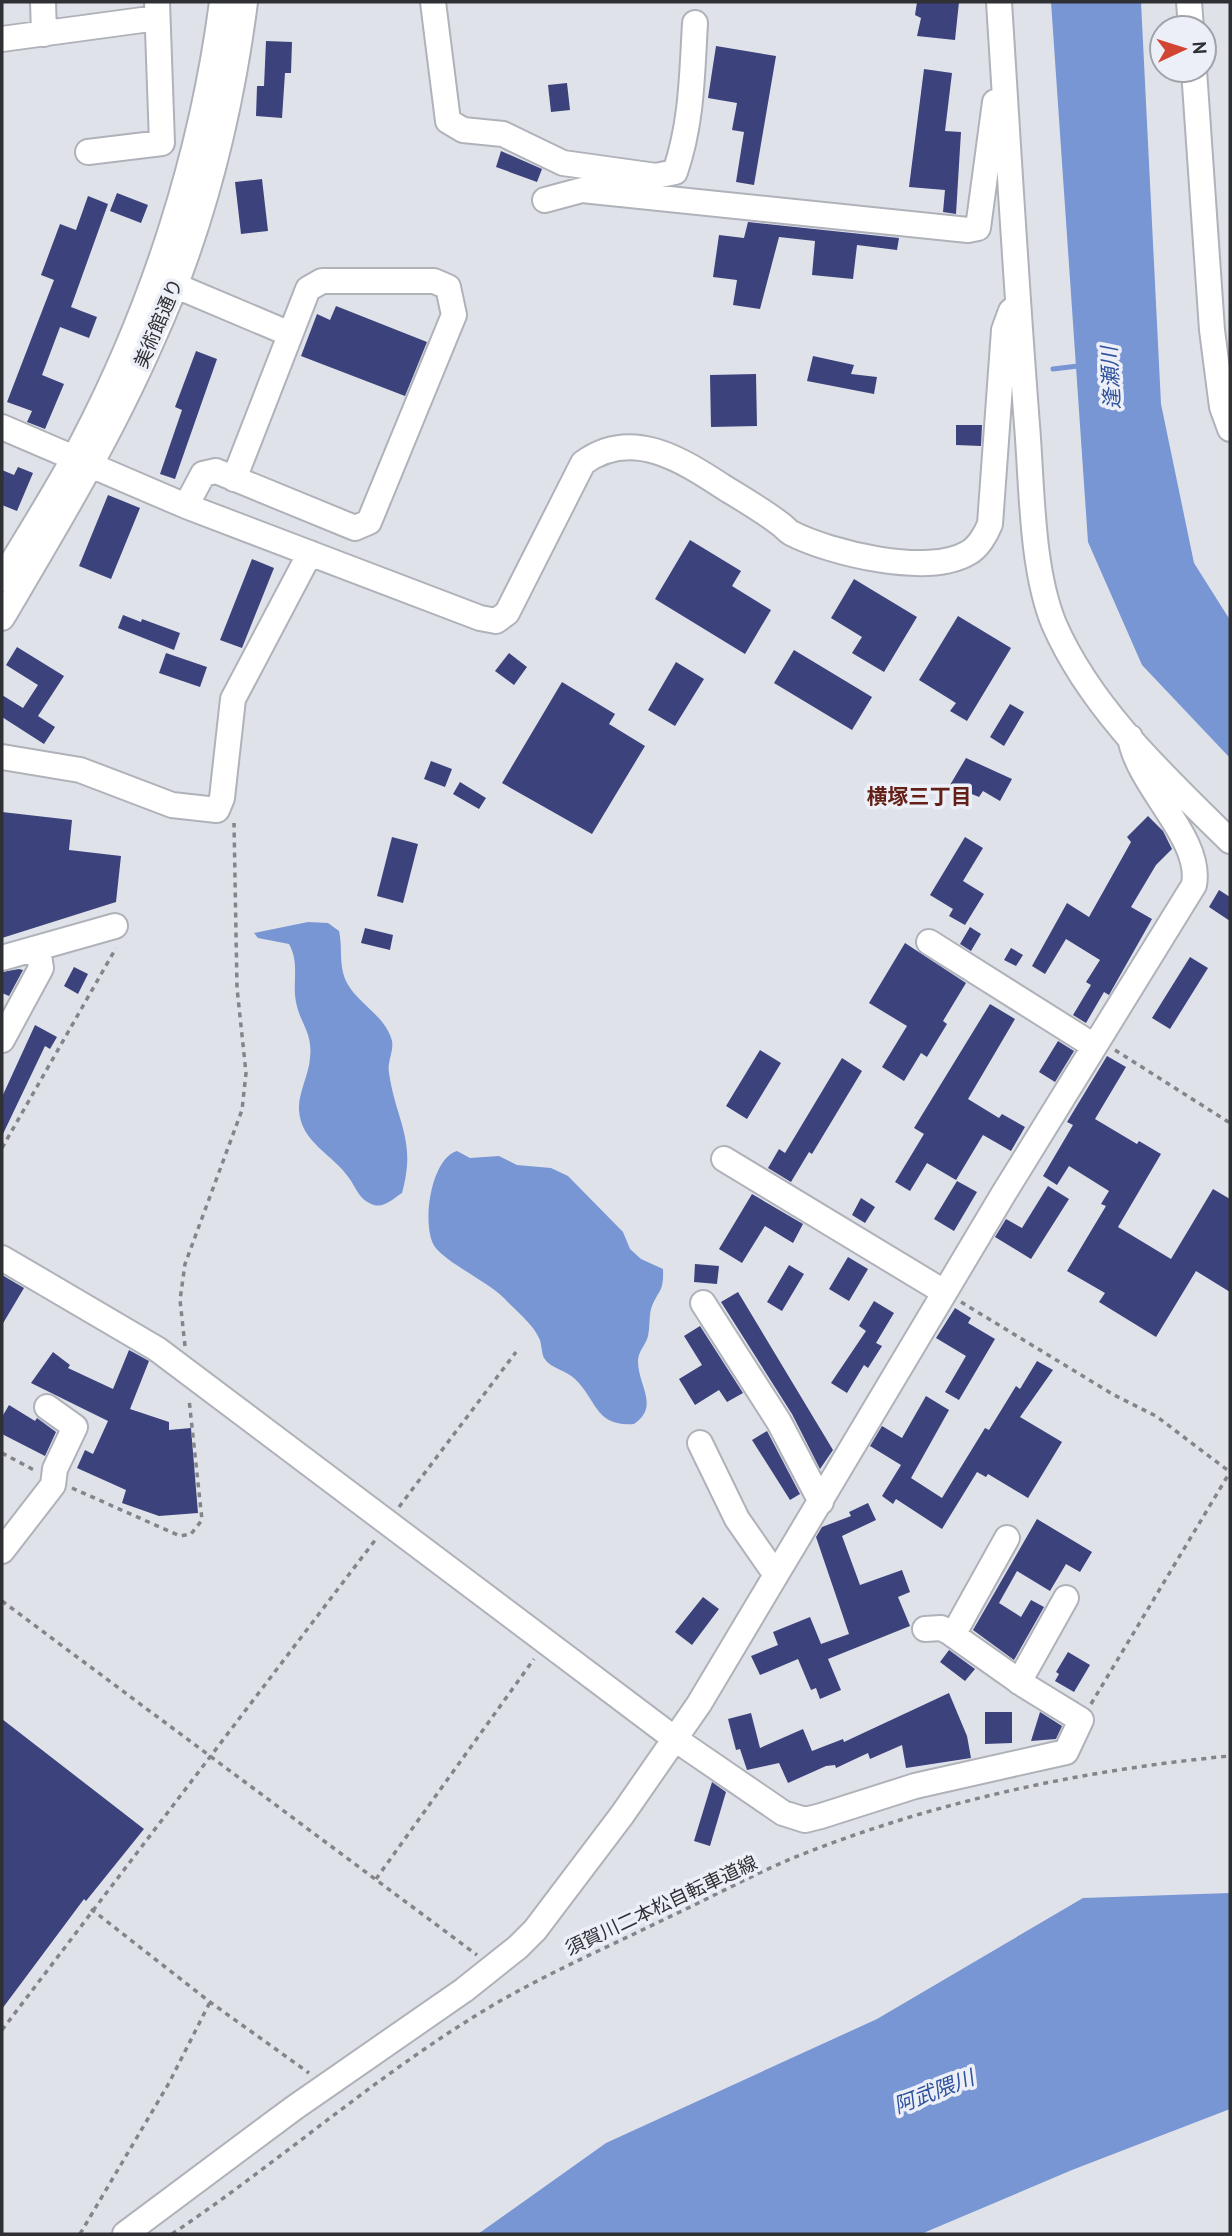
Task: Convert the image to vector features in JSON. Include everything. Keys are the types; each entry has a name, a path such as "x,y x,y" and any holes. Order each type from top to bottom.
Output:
{"street":[{"path":"43,2 44,34"},
{"name":"美術館通り","path":"2,579 83,461 166,242 192,161 208,96 222,2"},
{"name":"美術館通り","path":"2,618 83,461 152,343 195,227 219,143 230,96 244,2"},
{"path":"433,2 448,121 463,130 503,134 563,163 656,176 675,172 683,149 691,109 695,23"},
{"path":"999,2 1036,537 1045,593 1054,622 1083,676 1108,713 1230,841"},
{"path":"2,39 44,34 158,10 162,143 88,152"},
{"path":"545,200 582,190 968,230 978,228 1002,53"},
{"path":"1195,84 1212,330 1222,407 1230,429"},
{"path":"186,506 203,474 216,471 234,479 355,528 369,522 454,315 448,286 434,281 316,282 308,289 234,479"},
{"path":"174,285 290,334"},
{"path":"2,427 186,506 480,618 496,621 506,613 583,463 596,453 618,447 654,450 682,461 788,531 810,542 860,556 925,563 965,555 973,550 990,524 1004,330 1011,311 1018,304"},
{"path":"2,757 80,770 172,805 217,810 221,804 233,699 310,553"},
{"path":"125,2234 294,2108 491,1968 535,1930 622,1815 675,1739 821,1502 944,1292 1190,892 1196,876 1191,850 1136,761 1130,737"},
{"path":"2,958 116,926"},
{"path":"929,942 1097,1042"},
{"path":"2,1040 41,968 38,948"},
{"path":"724,1159 944,1292"},
{"path":"2,1258 157,1349 389,1521 675,1739 769,1806 805,1819 915,1786 1062,1754 1071,1745 1081,1720 1019,1682 953,1635 941,1628 925,1629"},
{"path":"703,1303 779,1422 821,1502"},
{"path":"2,1551 53,1485 55,1469 75,1427 47,1407"},
{"path":"700,1443 737,1519 776,1575"},
{"path":"953,1635 1007,1538"},
{"path":"1019,1682 1066,1598"}],"path":[{"path":"2,1453 53,1480 180,1536 191,1534 202,1520 181,1281 242,1110 245,1089 237,988 234,821 221,804"},
{"path":"2,1148 119,942 116,926"},
{"path":"1097,1042 1230,1123"},
{"path":"944,1292 1114,1395 1156,1416 1230,1472 1081,1720"},
{"path":"2,2030 91,1909 211,1756 516,1352"},
{"path":"2,1601 376,1879 491,1968"},
{"path":"376,1879 547,1640"},
{"name":"須賀川二本松自転車道線","path":"172,2234 304,2136 495,2004 558,1970 791,1859 936,1809 1032,1785 1230,1756"},
{"path":"91,1909 304,2071 319,2073"},
{"path":"80,2234 163,2094 210,2002"}],"water":[{"name":"逢瀬川","path":"1051,2 1141,2 1161,404 1194,563 1230,620 1230,758 1142,665 1088,542"},
{"path":"308,922 328,923 339,931 347,983 384,1024 392,1041 389,1073 404,1131 406,1175 402,1193 381,1205 369,1203 362,1197 342,1170 311,1140 301,1121 299,1104 309,1064 310,1041 296,1002 292,951 289,944 258,938 254,933"},
{"path":"457,1151 470,1158 499,1156 517,1165 551,1168 568,1176 623,1232 630,1249 641,1259 663,1269 661,1287 651,1309 648,1336 638,1357 646,1395 646,1410 634,1424 621,1424 604,1417 575,1379 547,1362 540,1340 523,1317 497,1292 435,1247 429,1225 434,1180 440,1167"},
{"name":"阿武隈川","path":"1230,1893 1230,2109 1072,2170 921,2234 478,2234 606,2143 877,2019 1083,1898"}],"building":[{"path":"917,2 959,2 955,40 917,36 921,18 915,15"},
{"path":"266,41 292,42 291,73 285,73 282,118 256,116 257,86 264,86"},
{"path":"716,46 776,56 754,185 736,182 744,132 732,130 737,103 708,98"},
{"path":"924,69 952,73 945,131 961,132 956,214 943,212 945,190 909,187"},
{"path":"567,83 570,110 551,112 548,85"},
{"path":"501,151 542,169 537,182 496,167"},
{"path":"262,179 268,231 241,234 235,182"},
{"path":"117,193 148,205 141,223 110,211"},
{"path":"88,196 108,204 71,307 97,317 89,338 60,327 42,375 64,384 45,429 27,422 32,411 7,402 54,280 41,275 60,224 76,230"},
{"path":"748,222 899,238 897,250 857,245 853,279 812,275 815,241 779,237 760,309 733,305 737,280 713,277 719,235 744,238"},
{"path":"336,306 427,342 405,396 301,356 317,314 330,320"},
{"path":"196,351 217,359 175,479 160,474 182,410 175,407"},
{"path":"813,356 854,365 851,374 877,377 874,394 807,381"},
{"path":"756,374 757,426 711,427 710,375"},
{"path":"956,425 982,425 981,446 956,445"},
{"path":"18,467 33,473 17,511 2,505 2,470 14,475"},
{"path":"108,495 140,508 111,579 79,566"},
{"path":"690,540 741,571 732,586 771,610 745,654 655,599"},
{"path":"252,559 274,568 242,648 220,640"},
{"path":"854,579 917,617 884,672 852,653 862,637 831,618"},
{"path":"123,615 180,633 174,650 118,628"},
{"path":"958,616 1011,648 967,721 950,711 956,703 919,680"},
{"path":"17,647 64,676 38,716 55,727 44,744 2,717 2,695 23,708 38,685 6,665"},
{"path":"794,650 872,697 852,730 774,683"},
{"path":"166,653 207,667 200,687 159,673"},
{"path":"509,653 527,667 514,685 495,671"},
{"path":"676,662 704,679 675,726 648,710"},
{"path":"562,682 615,714 609,724 645,746 592,834 502,783"},
{"path":"1010,704 1024,712 1004,746 990,737"},
{"path":"966,758 1012,779 1000,801 983,791 979,797 950,785"},
{"path":"431,761 452,769 445,787 424,779"},
{"path":"460,782 486,798 479,809 453,794"},
{"path":"2,812 72,820 69,850 121,856 116,902 2,938"},
{"path":"1148,816 1163,831 1172,849 1156,865 1131,907 1152,919 1109,995 1104,992 1086,1023 1073,1015 1091,985 1086,982 1100,960 1066,939 1045,974 1032,966 1067,903 1089,917 1131,842 1127,837"},
{"path":"392,837 418,844 403,903 377,896"},
{"path":"965,837 983,848 963,881 984,894 965,925 949,916 953,909 930,895"},
{"path":"1219,890 1230,897 1230,921 1209,907"},
{"path":"970,927 981,934 971,951 960,944"},
{"path":"365,928 393,935 390,950 361,943"},
{"path":"905,943 966,983 943,1021 947,1024 927,1057 921,1053 904,1081 882,1067 907,1026 869,1003"},
{"path":"1011,948 1023,955 1016,966 1004,960"},
{"path":"1190,957 1208,968 1170,1029 1152,1018"},
{"path":"74,967 88,974 78,994 64,986"},
{"path":"23,970 9,996 2,993 2,972"},
{"path":"990,1004 1015,1019 968,1099 999,1118 1002,1114 1025,1127 1011,1151 983,1135 956,1180 927,1163 910,1191 895,1182 924,1134 914,1128"},
{"path":"35,1025 57,1037 50,1049 45,1046 2,1136 2,1097"},
{"path":"1058,1041 1074,1051 1055,1082 1039,1072"},
{"path":"760,1050 781,1063 747,1119 726,1106"},
{"path":"1107,1056 1126,1067 1095,1119 1137,1144 1139,1141 1161,1154 1118,1227 1171,1259 1213,1189 1230,1199 1230,1292 1196,1271 1156,1337 1099,1302 1105,1293 1067,1271 1106,1206 1101,1204 1109,1191 1069,1166 1057,1185 1043,1176 1073,1125 1067,1122"},
{"path":"842,1058 862,1071 812,1154 809,1152 791,1182 768,1168 779,1149 785,1153"},
{"path":"957,1181 977,1192 954,1231 934,1219"},
{"path":"1048,1186 1069,1199 1031,1259 995,1237 1006,1219 1022,1228"},
{"path":"752,1194 803,1224 793,1243 765,1226 742,1263 719,1249"},
{"path":"861,1198 875,1207 865,1223 852,1215"},
{"path":"848,1257 868,1269 849,1301 829,1289"},
{"path":"695,1264 719,1266 717,1284 694,1282"},
{"path":"789,1265 804,1274 782,1311 767,1302"},
{"path":"2,1275 24,1288 2,1325"},
{"path":"738,1292 833,1450 820,1469 792,1414 721,1302"},
{"path":"874,1301 894,1313 876,1343 882,1346 868,1368 864,1365 847,1393 831,1383 866,1331 859,1326"},
{"path":"955,1308 971,1318 968,1323 995,1339 959,1400 945,1392 966,1356 936,1338"},
{"path":"700,1326 743,1393 727,1402 719,1390 695,1405 679,1379 702,1365 684,1336"},
{"path":"129,1350 149,1361 130,1409 169,1422 169,1430 191,1428 198,1513 159,1516 122,1503 126,1490 77,1468 85,1450 93,1454 108,1421 31,1383 53,1352 70,1365 68,1368 113,1389"},
{"path":"1037,1361 1053,1370 1020,1417 1062,1442 1028,1498 988,1474 986,1477 977,1472 942,1529 896,1499 893,1504 882,1496 901,1465 870,1446 882,1426 902,1438 926,1396 949,1410 911,1478 942,1498 985,1428 989,1430 1016,1386 1020,1389"},
{"path":"9,1405 35,1421 37,1418 56,1432 45,1456 2,1434 2,1417"},
{"path":"767,1431 800,1494 790,1500 752,1440"},
{"path":"868,1503 876,1520 842,1536 860,1585 902,1570 910,1592 898,1597 910,1626 828,1659 841,1690 820,1699 816,1688 811,1690 798,1659 760,1675 751,1656 778,1645 773,1632 810,1617 821,1644 849,1634 816,1537 822,1527 851,1516 849,1512"},
{"path":"1037,1519 1092,1552 1080,1572 1066,1564 1050,1591 1017,1571 999,1603 1021,1617 1031,1600 1044,1607 1014,1660 973,1630"},
{"path":"703,1597 719,1609 692,1645 675,1632"},
{"path":"949,1650 975,1669 965,1681 940,1662"},
{"path":"1068,1652 1090,1665 1074,1692 1055,1681 1059,1674 1056,1672"},
{"path":"949,1693 967,1736 971,1758 906,1768 902,1745 870,1759 868,1753 836,1768 835,1765 826,1766 788,1783 779,1763 747,1770 740,1749 736,1750 728,1719 751,1713 760,1748 803,1729 812,1751 843,1739 844,1742"},
{"path":"985,1712 1012,1712 1012,1743 985,1744"},
{"path":"1040,1712 1062,1726 1056,1739 1031,1741"},
{"path":"2,1719 144,1829 86,1901 84,1899 2,2009"},
{"path":"712,1782 726,1792 710,1846 694,1841"}],"waterway":[{"path":"1053,369 1078,366"}],"district":[{"name":"横塚三丁目","path":"919,797"}]}
